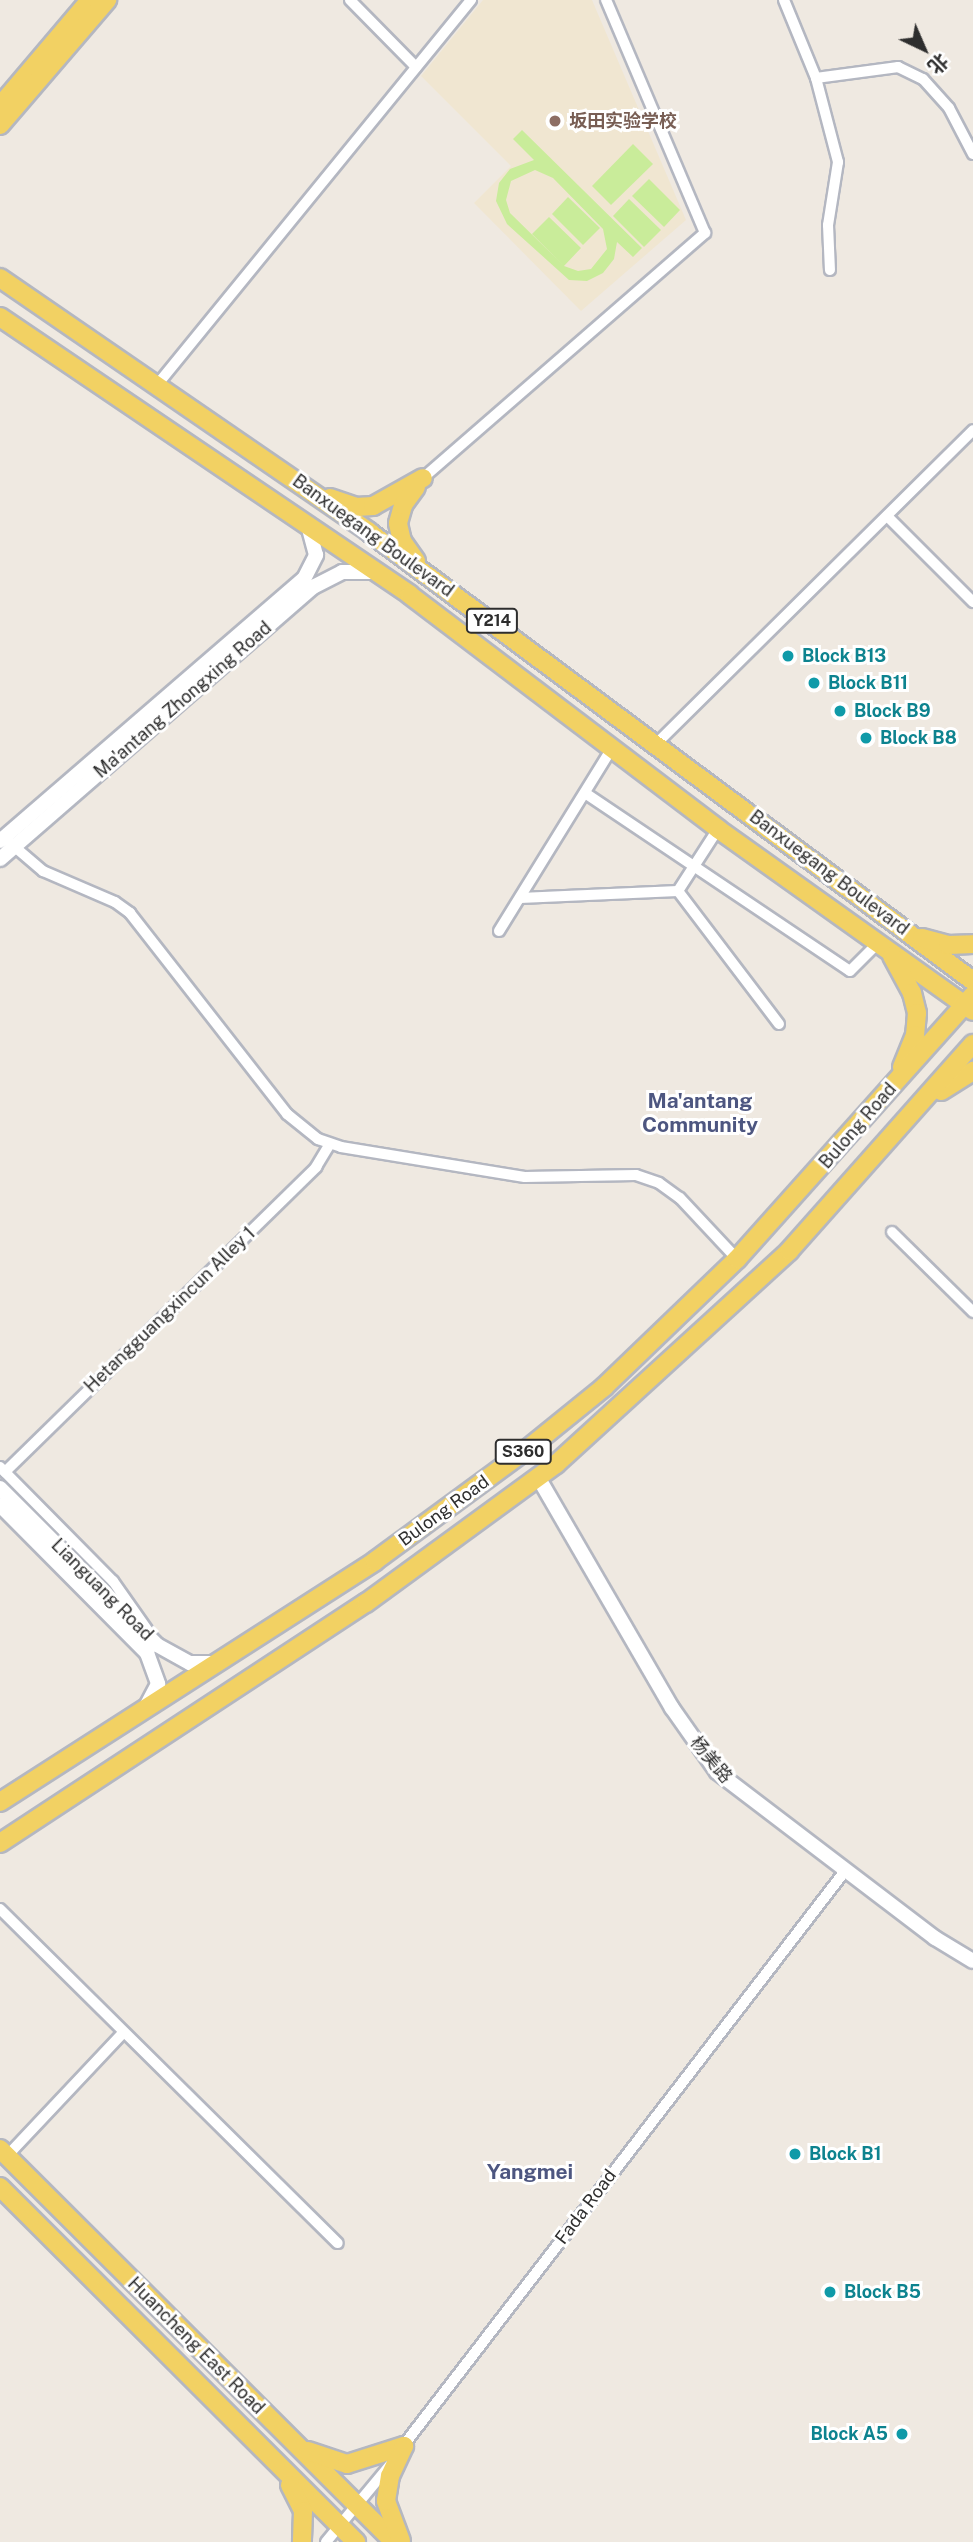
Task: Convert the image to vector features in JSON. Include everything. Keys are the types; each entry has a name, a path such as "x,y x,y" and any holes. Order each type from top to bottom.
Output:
{"main road":[{"path":"0,106 90,0"},
{"path":"0,125 107,0"},
{"name":"Banxuegang Boulevard","path":"0,278 426,573 973,981"},
{"name":"Banxuegang Boulevard","path":"0,317 379,573 718,829 970,1003"},
{"path":"308,489 364,507 388,500 423,478"},
{"path":"423,478 403,505 398,523 402,541 426,573"},
{"path":"904,929 948,945 973,944"},
{"path":"883,944 912,993 917,1013 907,1058 888,1092"},
{"name":"Bulong Road","path":"0,1802 375,1561 525,1451 604,1387 737,1259 970,1003"},
{"name":"Bulong Road","path":"0,1843 366,1603 538,1477 789,1251 973,1044"},
{"path":"916,1110 973,1071"},
{"name":"Huancheng East Road","path":"3,2153 394,2542"},
{"name":"Huancheng East Road","path":"0,2187 356,2542"},
{"path":"296,2445 347,2464 404,2446"},
{"path":"402,2542 386,2501 390,2476 404,2446"},
{"path":"280,2466 303,2511 302,2542"}],"street":[{"path":"350,0 416,67"},
{"path":"157,385 471,0"},
{"path":"423,478 705,233 606,0"},
{"path":"784,0 816,78 838,162 828,225 830,270"},
{"path":"816,78 898,67 923,79 949,108 973,154"},
{"path":"656,744 973,430"},
{"path":"887,516 973,602"},
{"name":"Ma'antang Zhongxing Road","path":"0,859 5,839 304,579 312,568 316,542 303,521"},
{"name":"Ma'antang Zhongxing Road","path":"5,839 313,587 342,572 379,573"},
{"path":"499,931 612,748"},
{"path":"585,793 850,971 883,944"},
{"path":"678,891 718,829"},
{"path":"5,839 43,871 115,902 130,913 287,1114 330,1144 525,1178 636,1175 659,1183 680,1198 737,1259"},
{"path":"520,898 678,891"},
{"path":"678,891 779,1024"},
{"name":"Hetangguangxincun Alley 1","path":"2,1470 316,1167 330,1144"},
{"path":"892,1232 973,1312"},
{"path":"2,1470 113,1581 157,1646"},
{"name":"杨美路","path":"538,1477 701,1754 746,1797 973,1961"},
{"name":"Lianguang Road","path":"0,1488 157,1646 190,1663 219,1663"},
{"name":"Lianguang Road","path":"0,1505 152,1661 158,1684 140,1713"},
{"name":"Fada Road","path":"326,2542 358,2506 845,1871"},
{"path":"0,1909 338,2243"},
{"path":"3,2153 124,2032"}],"shaded area":[{"name":"坂田实验学校","path":"483,0 592,0 686,220 581,311 474,203 511,166 421,76"}],"green space":[{"path":"522,130 642,248 633,257 617,242 614,259 603,273 587,281 569,280 507,224 496,201 499,183 510,169 534,160 513,139","holes":["535,170 553,178 603,229 607,249 591,269 578,271 564,266 581,248 549,217 532,234 563,265 510,213 506,200 511,181"]},
{"path":"633,144 653,164 611,205 592,186"},
{"path":"649,179 680,210 664,227 632,196"},
{"path":"568,197 600,228 583,245 552,214"},
{"path":"629,199 661,230 644,247 613,216"}],"place":[{"name":"坂田实验学校","path":"555,121"},
{"name":"Block B13","path":"788,656"},
{"name":"Block B11","path":"814,683"},
{"name":"Block B9","path":"840,711"},
{"name":"Block B8","path":"866,738"},
{"name":"Block B1","path":"795,2154"},
{"name":"Block B5","path":"830,2292"},
{"name":"Block A5","path":"902,2434"}],"district":[{"name":"Ma'antang Community","path":"700,1113"},
{"name":"Yangmei","path":"530,2172"}]}
